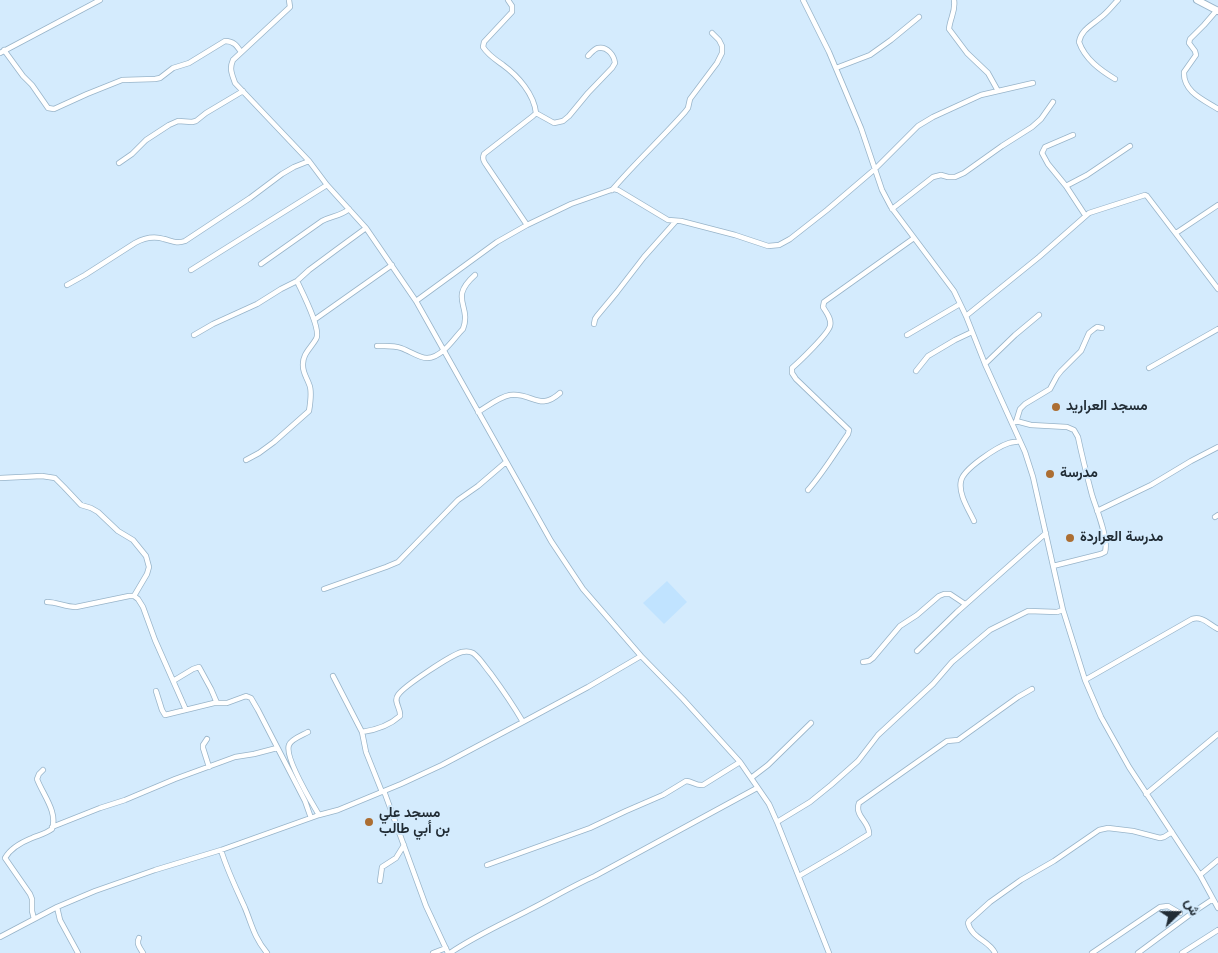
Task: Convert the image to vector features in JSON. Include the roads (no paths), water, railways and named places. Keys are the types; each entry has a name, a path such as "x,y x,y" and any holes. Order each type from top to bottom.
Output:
{"street":[{"path":"100,0 2,52 32,85 48,108 54,109 122,80 160,78 173,68 189,63 226,41 235,44 242,52"},
{"path":"289,0 290,8 233,60 230,65 230,71 235,83 309,160 327,185 366,228 392,265 416,301 551,541 583,589 641,656 740,762 769,804 829,953"},
{"path":"508,0 512,6 512,12 484,42 483,48 507,68 525,88 533,102 536,113 554,123 563,121 615,63 612,54 600,47 588,56"},
{"path":"803,0 818,28 861,128 882,190 892,208 954,291 1020,441 1033,477 1063,610 1085,680 1101,717 1129,767 1200,875 1218,908"},
{"path":"954,0 955,9 949,23 949,29 967,53 988,74 998,91"},
{"path":"1115,79 1097,68 1086,55 1079,42 1080,37 1088,27 1101,18 1118,0"},
{"path":"1197,0 1218,10 1190,39 1190,45 1196,55 1183,75 1194,95 1218,110"},
{"path":"836,68 870,55 919,17"},
{"path":"612,190 630,168 648,152 685,112 690,99 717,63 722,53 722,46 712,33"},
{"path":"416,301 497,242 571,204 612,190 618,190 668,220 734,235 768,246 780,245 790,240 875,169 918,126 971,98 1033,83"},
{"path":"119,163 132,154 146,140 169,125 178,121 196,122 206,113 243,91"},
{"path":"892,208 933,177 941,175 955,177 964,173 1041,120 1053,102"},
{"path":"528,225 487,166 483,157 484,154 536,113"},
{"path":"1073,135 1045,147 1042,153 1085,216"},
{"path":"1066,186 1087,175 1130,146"},
{"path":"67,285 144,239 158,238 178,243 185,241 250,198 282,174 309,160"},
{"path":"191,270 327,185"},
{"path":"966,316 1039,257 1085,216 1095,210 1146,195 1218,289"},
{"path":"1176,233 1218,205"},
{"path":"262,264 322,221 341,215 349,209"},
{"path":"594,324 597,316 676,221"},
{"path":"194,335 257,304 297,281 366,228"},
{"path":"808,490 820,477 849,430 796,379 792,373 792,368 828,330 830,321 823,307 824,302 914,238"},
{"path":"314,320 392,265"},
{"path":"376,346 401,348 420,358 426,359 444,350 464,325 462,289 466,282 474,275"},
{"path":"246,460 274,442 309,411 310,386 305,376 303,358 317,338 318,332 297,281"},
{"path":"907,335 960,304"},
{"path":"985,364 1039,315"},
{"path":"1015,429 1020,409 1050,389 1061,371 1081,351 1089,334 1097,327 1102,328"},
{"path":"1149,368 1218,330"},
{"path":"916,370 928,356 954,340 972,332"},
{"path":"478,412 509,395 525,396 542,402 553,399 560,393"},
{"path":"1016,421 1030,425 1074,430 1078,437 1105,542 1105,552 1053,566"},
{"path":"974,522 962,493 961,481 963,476 980,460 1001,447 1020,441"},
{"path":"1097,511 1151,485 1218,447"},
{"path":"324,589 398,562 458,500 506,462"},
{"path":"0,478 42,476 54,478 81,505 98,512 118,531 133,540 146,556 149,567 134,596"},
{"path":"917,651 965,604 1046,533"},
{"path":"863,662 869,661 900,626 917,615 939,596 950,594 965,604"},
{"path":"47,602 76,607 134,596 138,598 186,710"},
{"path":"777,822 810,802 858,761 878,735 919,698 952,662 990,630 1028,611 1057,612 1063,610"},
{"path":"1085,680 1192,618 1198,617 1218,629"},
{"path":"362,732 393,722 400,716 401,711 396,702 398,693 463,651 474,654 524,722"},
{"path":"0,937 57,907 95,891 338,810 383,792 419,776 524,722 641,656"},
{"path":"173,681 199,667 217,703"},
{"path":"333,676 362,732 366,752 404,845 426,906 448,951"},
{"path":"799,876 868,834 869,829 858,812 857,807 859,803 947,741 958,740 1032,689"},
{"path":"156,691 164,715 217,703 227,703 246,696 249,697 255,704 305,801 311,818"},
{"path":"751,778 768,765 811,724"},
{"path":"308,732 291,742 288,750 295,772 319,815"},
{"path":"1146,794 1218,734"},
{"path":"207,739 203,748 209,767"},
{"path":"34,919 30,894 5,858 18,845 47,832 52,827 175,779 235,757 277,748"},
{"path":"487,865 590,828 663,795 686,781 699,786 703,785 740,762"},
{"path":"43,770 37,779 51,809 54,820 52,827"},
{"path":"433,953 448,951 531,909 757,788"},
{"path":"995,953 993,948 972,933 968,923 969,920 1021,880 1054,861 1103,828 1133,831 1157,838 1164,837 1172,832"},
{"path":"380,881 382,867 396,858 404,845"},
{"path":"220,850 246,910 254,934 267,953"},
{"path":"1200,875 1218,860"},
{"path":"1138,953 1214,899"},
{"path":"1092,953 1160,907 1168,906 1180,913"},
{"path":"57,907 60,920 78,953"},
{"path":"1182,953 1218,930"},
{"path":"139,938 138,945 143,953"}],"place":[{"name":"مسجد العراريد","path":"1056,407"},
{"name":"مدرسة","path":"1050,474"},
{"name":"مدرسة العراردة","path":"1070,538"},
{"name":"مسجد علي بن أبي طالب","path":"369,822"}]}
